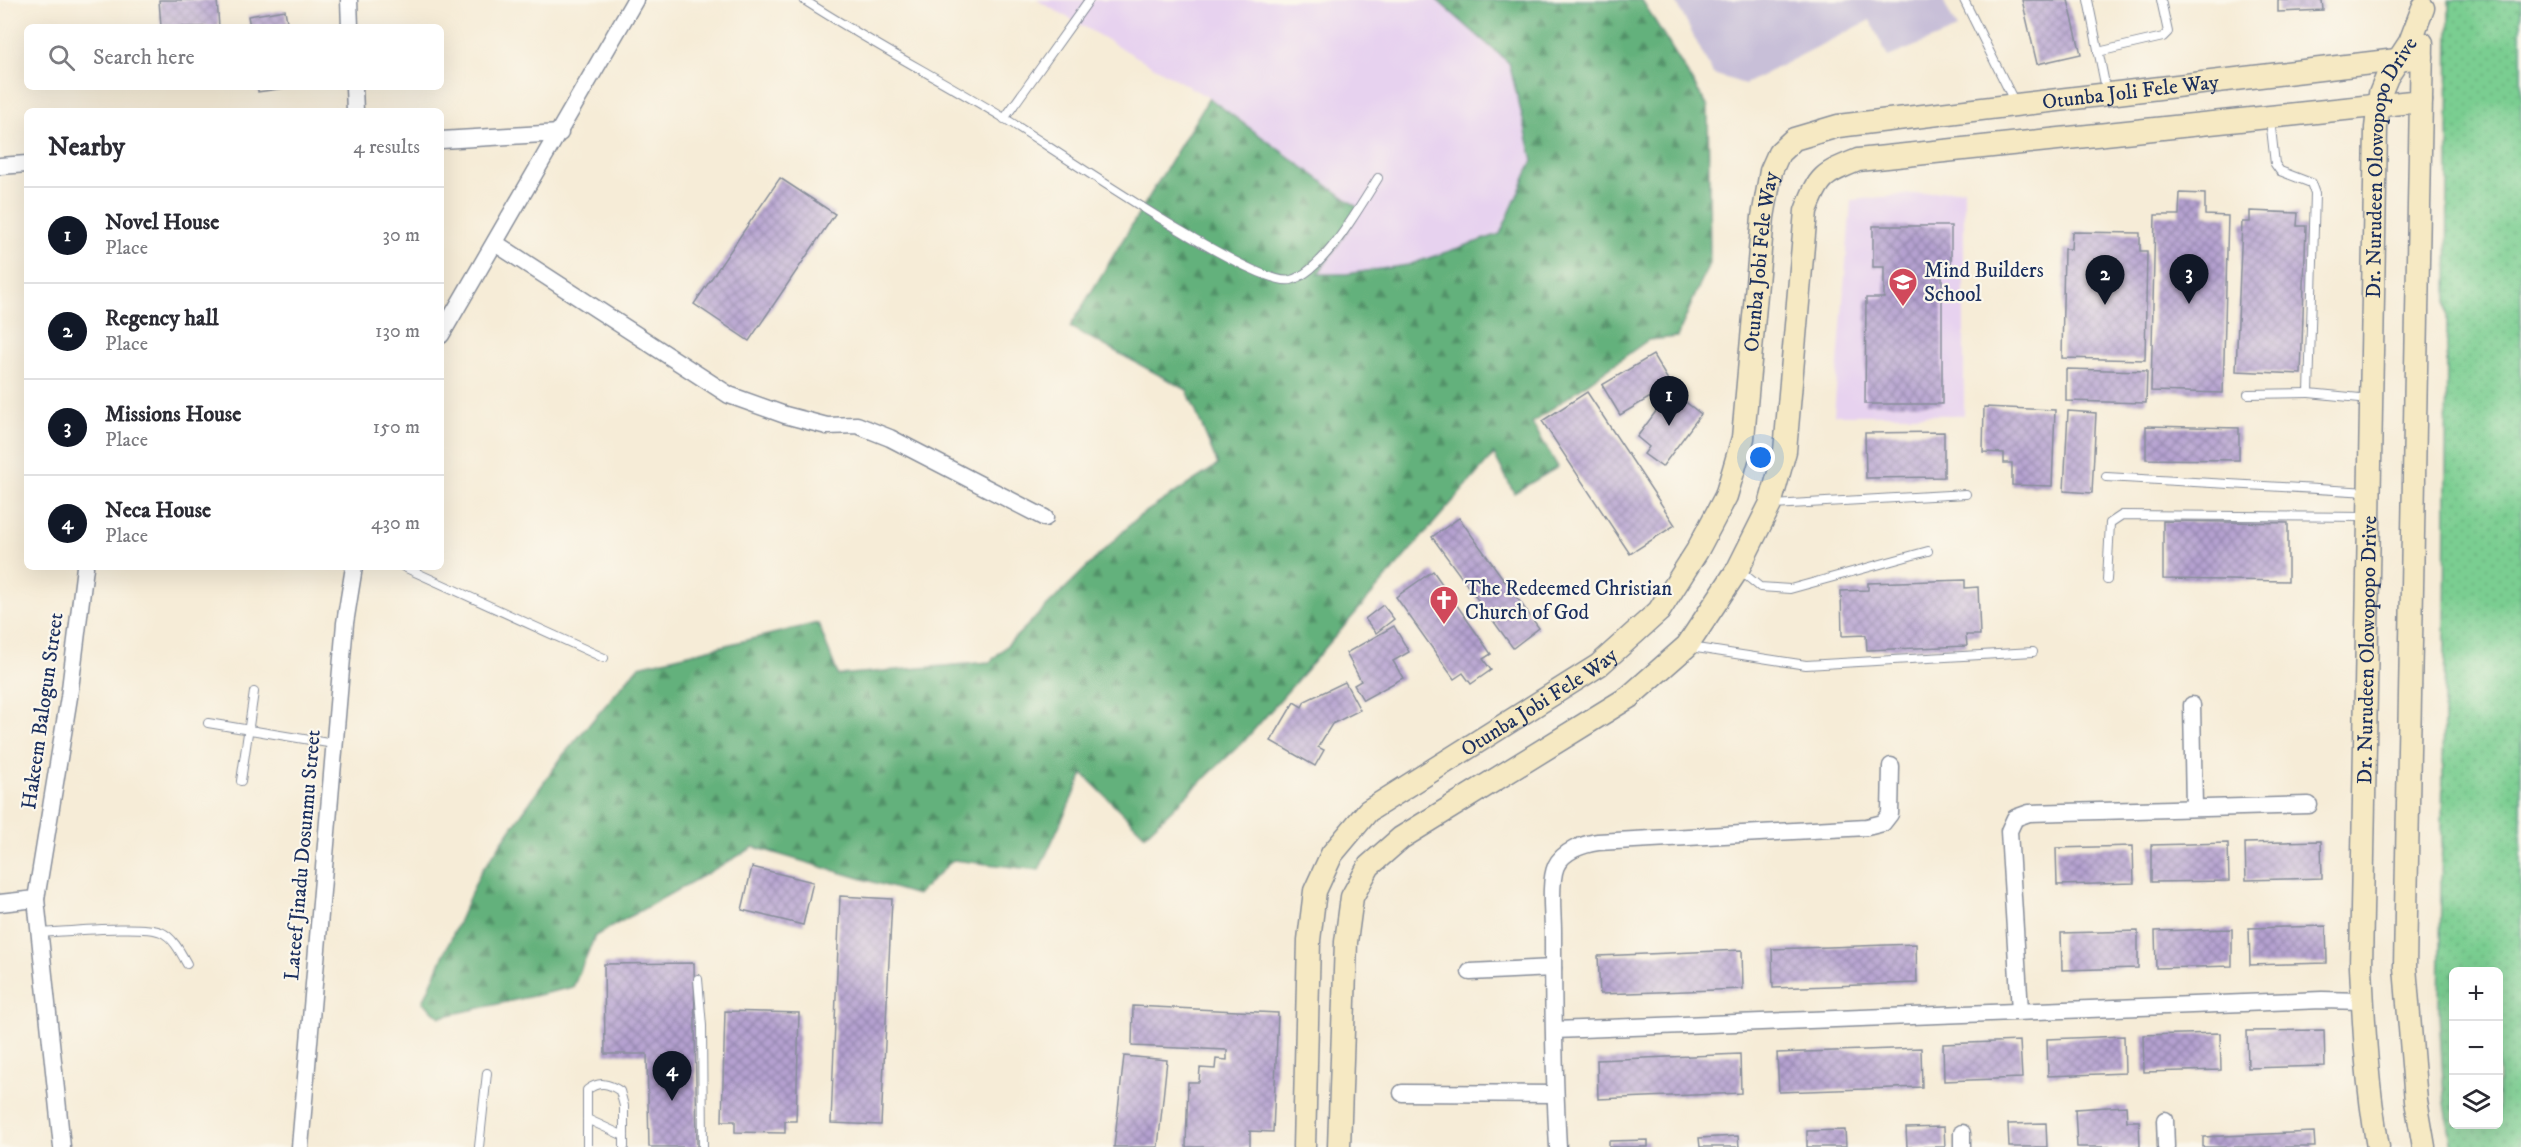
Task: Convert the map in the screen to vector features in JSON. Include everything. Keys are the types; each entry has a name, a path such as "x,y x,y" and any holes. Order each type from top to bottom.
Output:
{"street":[{"path":"349,0 350,24"},
{"path":"444,330 635,0"},
{"name":"Dr. Nurudeen Olowopopo Drive","path":"2423,4 2405,967 2416,1101 2424,1147"},
{"name":"Dr. Nurudeen Olowopopo Drive","path":"2378,1147 2370,1103 2362,1001 2361,904 2378,105 2387,77 2410,42 2423,4"},
{"name":"Otunba Joli Fele Way","path":"1838,126 2422,57"},
{"path":"354,90 356,108"},
{"path":"2115,94 2130,131"},
{"name":"Otunba Joli Fele Way","path":"1858,160 2421,101"},
{"name":"Otunba Jobi Fele Way","path":"1304,1147 1309,940 1316,891 1332,854 1368,811 1599,665 1659,611 1697,551 1726,496 1743,438 1763,217 1771,171 1779,153 1794,139 1838,126"},
{"path":"444,140 560,133"},
{"name":"Otunba Jobi Fele Way","path":"1340,1147 1346,942 1352,897 1369,866 1401,838 1629,697 1687,646 1738,569 1770,505 1785,451 1806,211 1816,185 1829,171 1858,160"},
{"path":"0,166 24,165"},
{"path":"495,243 729,395 785,415 827,426 857,425 890,438 1045,518"},
{"name":"Hakeem Balogun Street","path":"62,1147 36,899 69,697 85,570"},
{"name":"Lateef Jinadu Dosunmu Street","path":"300,1147 345,622 354,570"},
{"path":"2192,705 2194,807"},
{"path":"1557,1147 1554,968 1556,866 1583,844 1598,842 1868,827 1883,823 1890,814 1891,766"},
{"path":"2020,1011 2009,831 2015,818 2029,813 2309,805"},
{"path":"0,903 36,899"},
{"path":"1470,972 1554,968"},
{"path":"1555,1030 2322,1000 2362,1001"},
{"path":"1308,1018 1344,1018"},
{"path":"1402,1093 1555,1094"},
{"path":"2165,1120 2166,1147"}],"lane":[{"path":"804,0 1005,119 1200,243 1265,276 1290,280 1316,266 1378,178"},
{"path":"1005,119 1089,0"},
{"path":"1964,0 2016,106"},
{"path":"2088,0 2098,52 2115,94"},
{"path":"2098,52 2163,37 2168,32 2168,25 2161,0"},
{"path":"2270,116 2275,164 2280,171 2311,183 2315,194 2309,393"},
{"path":"2247,394 2309,393 2371,399"},
{"path":"2106,477 2369,492"},
{"path":"1770,505 1966,494"},
{"path":"2107,580 2110,523 2122,515 2369,518"},
{"path":"1738,569 1760,586 1790,590 1928,550"},
{"path":"411,570 604,658"},
{"path":"1687,646 1806,665 2033,652"},
{"path":"241,781 254,692"},
{"path":"208,723 334,744"},
{"path":"39,933 142,929 162,932 177,946 187,964"},
{"path":"698,979 702,1026 703,1147"},
{"path":"479,1147 487,1073"},
{"path":"587,1147 587,1090 595,1084 609,1084 620,1091 624,1106 624,1147"},
{"path":"587,1119 624,1136"}],"shaded area":[{"path":"1037,0 1437,0 1509,63 1534,160 1500,234 1408,265 1346,274 1317,274 1361,210 1209,98"},
{"path":"1675,0 1943,0 1957,29 1888,57 1870,20 1745,84 1713,74"},
{"name":"Mind Builders School","path":"1964,189 1964,415 1834,415 1851,200"}],"green space":[{"path":"1437,0 1642,0 1708,107 1710,261 1677,337 1648,340 1532,423 1558,467 1514,493 1494,454 1246,739 1145,835 1083,774 1039,870 953,860 917,895 754,847 595,936 573,987 440,1017 423,1002 480,873 564,754 639,666 818,623 838,675 990,662 1138,517 1218,465 1187,390 1070,327 1209,98 1361,210 1318,274 1346,274 1408,265 1500,234 1533,160 1509,63"},
{"path":"2449,0 2521,0 2521,1147 2452,1147 2449,1129 2503,1129 2503,967 2449,967 2449,1128 2444,1096 2439,1012 2445,645"}],"building":[{"path":"159,0 217,0 219,24 161,24"},
{"path":"2022,0 2068,0 2081,54 2037,64"},
{"path":"2278,0 2322,0 2323,10 2278,12"},
{"path":"285,10 287,24 249,24 248,16"},
{"path":"780,178 835,214 749,341 694,304"},
{"path":"2180,193 2205,194 2205,215 2228,216 2223,393 2151,391 2155,215 2179,215"},
{"path":"2250,211 2298,213 2297,226 2306,226 2301,374 2236,371 2242,222 2250,222"},
{"path":"1873,226 1951,226 1951,265 1942,265 1942,404 1865,404 1866,298 1884,298 1884,267 1873,267"},
{"path":"2072,232 2140,233 2140,251 2147,251 2145,360 2062,358 2064,249 2071,249"},
{"path":"1653,355 1671,385 1620,415 1602,385"},
{"path":"2066,369 2147,371 2146,403 2066,401"},
{"path":"1671,391 1701,414 1662,467 1644,454 1649,447 1637,437"},
{"path":"1587,392 1675,525 1630,554 1542,421"},
{"path":"1984,407 2055,410 2052,486 2012,485 2012,463 2004,463 2004,453 1983,452"},
{"path":"2068,411 2096,413 2092,493 2064,491"},
{"path":"2146,426 2239,428 2239,460 2146,459"},
{"path":"1944,432 1944,477 1866,478 1865,433"},
{"path":"1459,518 1539,628 1513,648 1432,537"},
{"path":"2163,521 2288,523 2288,581 2163,579"},
{"name":"The Redeemed Christian Church of God","path":"1433,571 1491,654 1483,659 1491,670 1471,684 1463,673 1454,679 1396,597"},
{"path":"1965,580 1965,588 1978,587 1980,635 1966,635 1967,646 1867,650 1866,635 1842,636 1841,591 1868,590 1868,583"},
{"path":"1383,605 1394,619 1376,633 1365,619"},
{"path":"1394,626 1409,652 1393,661 1403,678 1363,700 1354,685 1361,681 1346,653"},
{"path":"1345,682 1360,710 1332,724 1318,747 1324,750 1315,766 1271,741 1294,702 1302,707 1305,701"},
{"path":"2321,841 2322,878 2246,880 2245,843"},
{"path":"2228,843 2229,881 2151,882 2151,845"},
{"path":"2133,846 2134,883 2057,885 2056,848"},
{"path":"752,867 813,882 803,925 742,910"},
{"path":"840,896 892,899 881,1125 831,1123"},
{"path":"2326,926 2327,963 2250,965 2249,928"},
{"path":"2232,929 2232,966 2156,968 2155,931"},
{"path":"2138,931 2138,968 2062,970 2061,933"},
{"path":"1916,944 1917,983 1773,988 1772,949"},
{"path":"1742,950 1743,989 1600,994 1598,956"},
{"path":"694,963 697,1147 649,1147 647,1054 605,1054 604,964"},
{"path":"1133,1006 1278,1013 1273,1132 1250,1131 1250,1147 1186,1147 1188,1082 1199,1082 1200,1068 1215,1069 1216,1059 1227,1060 1227,1050 1132,1046"},
{"path":"725,1011 799,1013 796,1121 785,1121 785,1133 735,1132 735,1121 722,1121"},
{"path":"2324,1030 2325,1066 2248,1068 2247,1031"},
{"path":"2220,1033 2221,1070 2144,1072 2143,1035"},
{"path":"2124,1036 2125,1073 2048,1076 2047,1039"},
{"path":"2020,1041 2022,1078 1944,1081 1943,1044"},
{"path":"1921,1048 1922,1087 1779,1092 1777,1053"},
{"path":"1740,1054 1741,1093 1598,1099 1597,1060"},
{"path":"1124,1056 1167,1060 1158,1147 1114,1147"},
{"path":"2126,1106 2127,1121 2139,1121 2140,1147 2077,1147 2075,1109"},
{"path":"2046,1123 2047,1147 2009,1147 2008,1124"},
{"path":"1944,1127 1945,1147 1907,1147 1906,1128"},
{"path":"1845,1130 1846,1147 1807,1147 1807,1131"},
{"path":"2314,1132 2315,1147 2203,1147 2203,1137"},
{"path":"1738,1136 1739,1147 1700,1147 1699,1138"},
{"path":"1648,1140 1648,1147 1609,1147 1609,1141"}],"place":[{"name":"Missions House","path":"2189,304"},
{"name":"Regency hall","path":"2105,305"},
{"name":"Mind Builders School","path":"1903,308"},
{"name":"Novel House","path":"1669,426"},
{"name":"The Redeemed Christian Church of God","path":"1444,626"},
{"name":"Neca House","path":"672,1101"}]}
